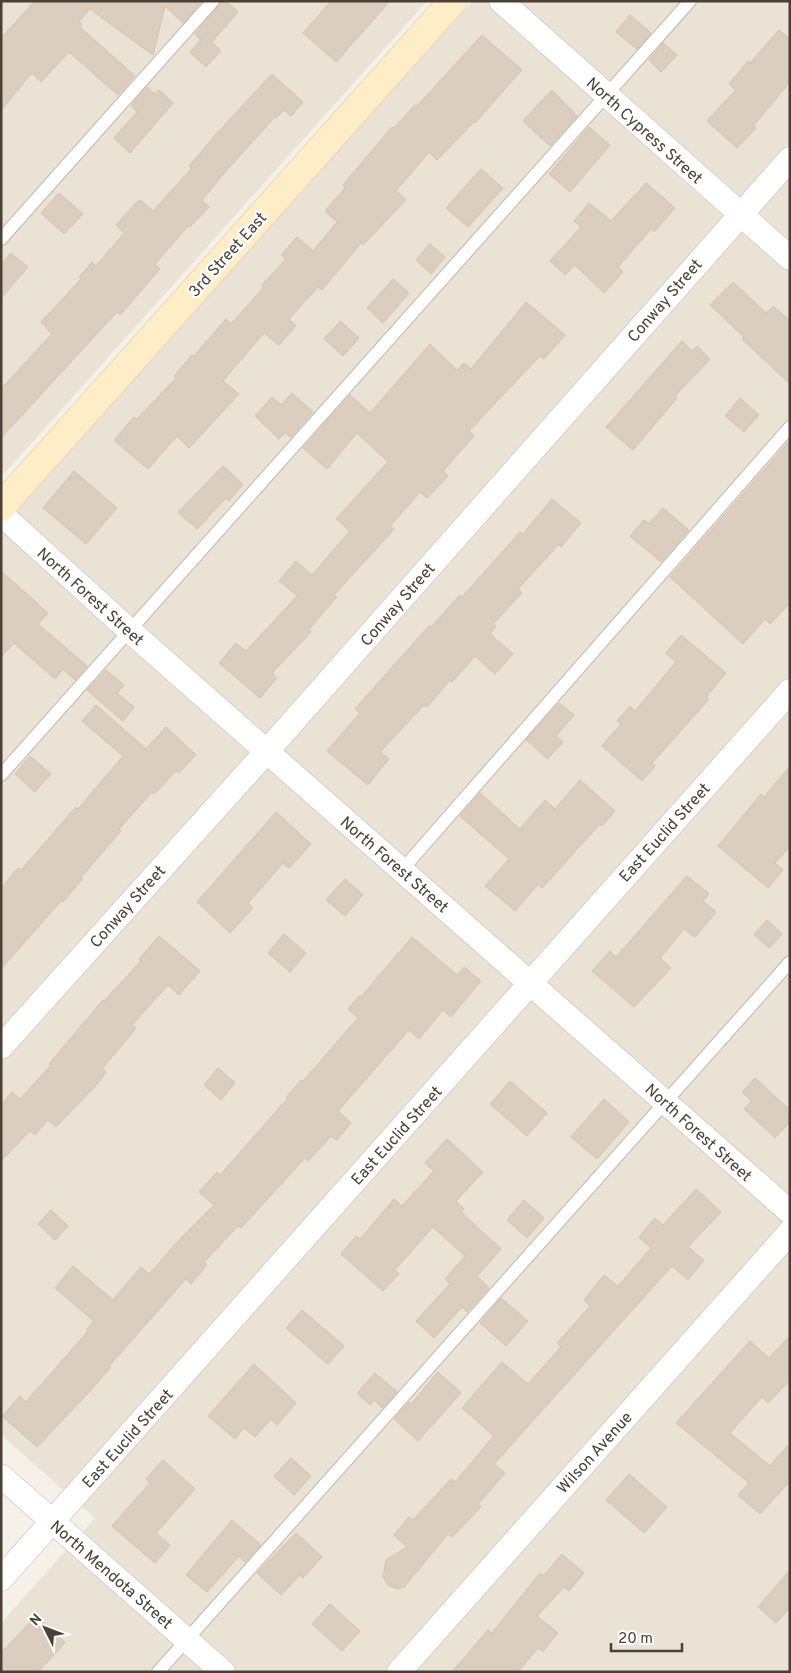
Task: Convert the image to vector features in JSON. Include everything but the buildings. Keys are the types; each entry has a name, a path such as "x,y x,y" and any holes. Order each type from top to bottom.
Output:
{"street":[{"name":"3rd Street East","path":"1,507 453,1"},
{"name":"North Cypress Street","path":"501,1 790,258"},
{"name":"Conway Street","path":"1,1047 267,751 790,158"},
{"name":"North Forest Street","path":"1,514 130,631 790,1212"},
{"name":"East Euclid Street","path":"1,1579 790,691"},
{"name":"Wilson Avenue","path":"399,1672 790,1232"},
{"name":"North Mendota Street","path":"1,1476 223,1672"}],"lane":[{"path":"1,239 213,1"},
{"path":"1,775 690,1"},
{"path":"401,870 790,426"},
{"path":"158,1672 790,962"}],"shaded area":[{"path":"1,1 427,1 1,477"},
{"path":"473,1 790,1 790,1672 1,1672 1,1623 95,1518 1,1435 1,527"}]}
